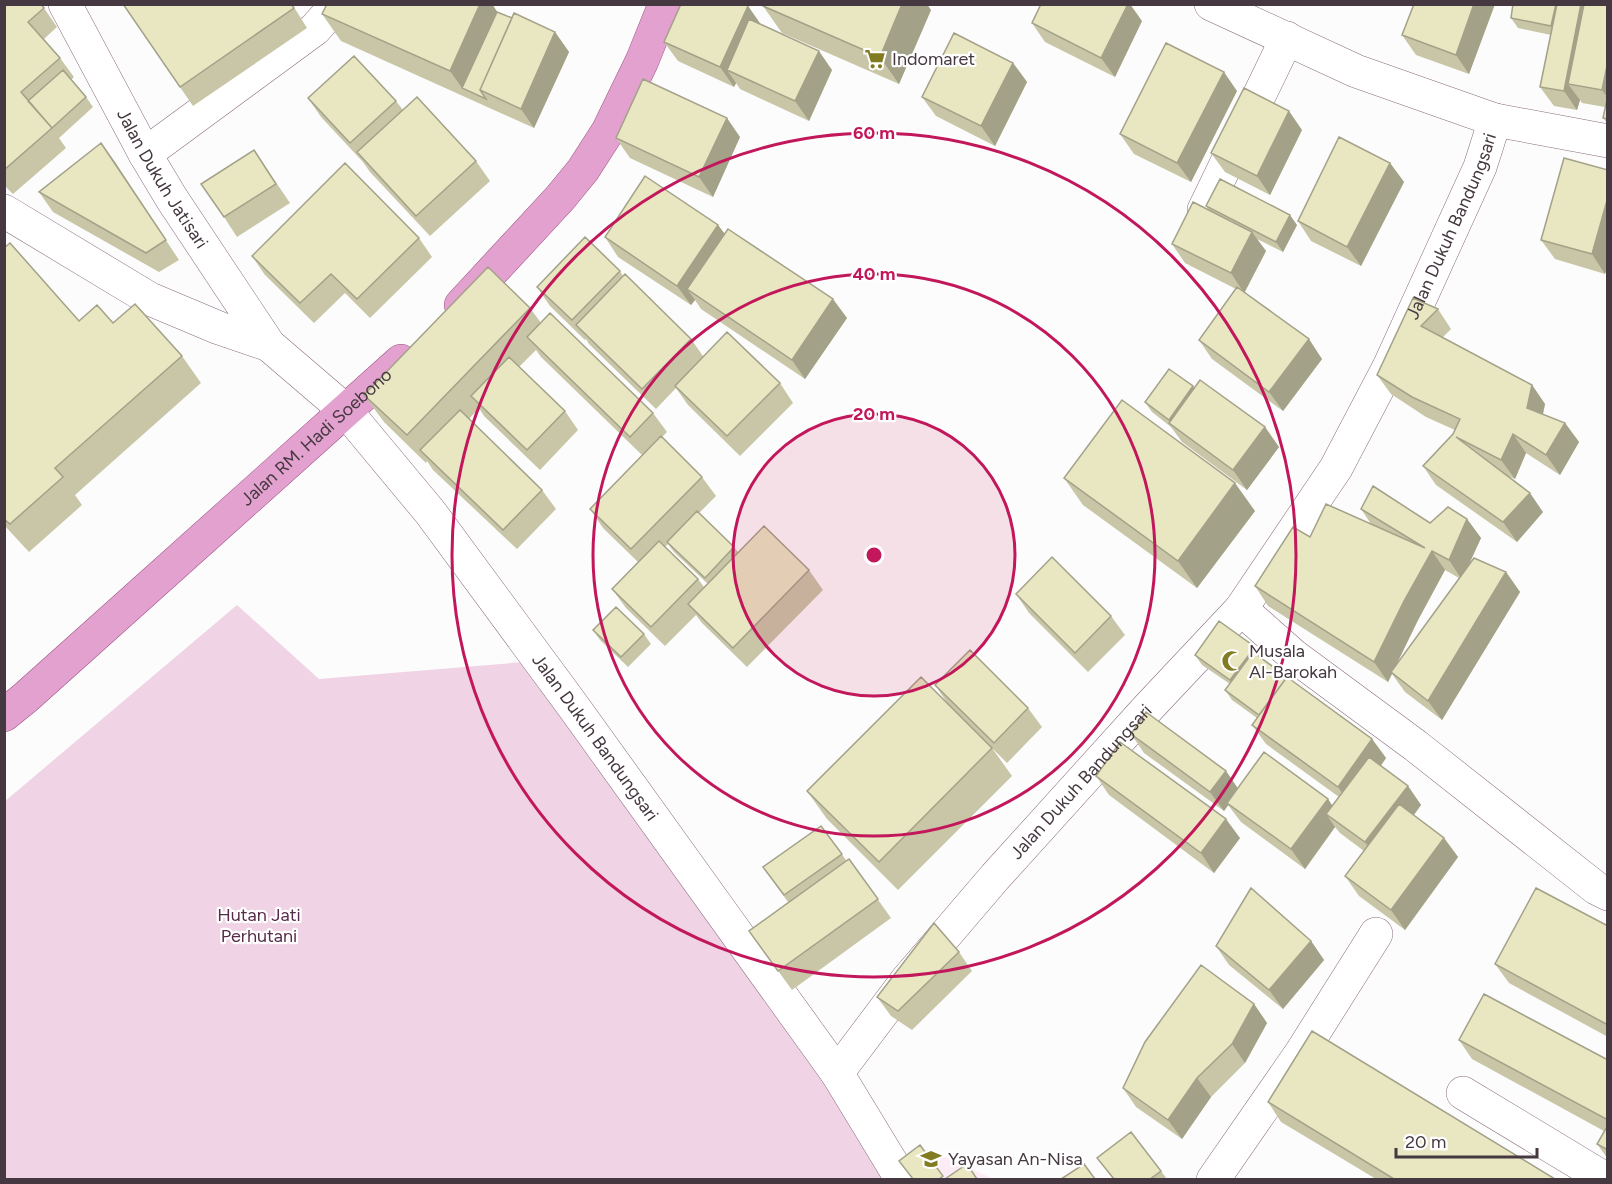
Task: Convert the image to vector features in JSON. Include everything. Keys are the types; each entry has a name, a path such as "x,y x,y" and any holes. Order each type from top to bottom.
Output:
{"main road":[{"name":"Jalan RM. Hadi Soebono","path":"4,714 25,698 432,332 560,198 583,170 608,131 642,61 665,4"}],"street":[{"name":"Jalan Dukuh Jatisari","path":"65,4 145,154 172,199 269,345 346,411"},
{"path":"145,154 315,29 337,4"},
{"name":"Jalan Dukuh Bandungsari","path":"1211,4 1356,71 1495,120 1608,141"},
{"path":"1204,210 1287,38"},
{"name":"Jalan Dukuh Bandungsari","path":"837,1073 907,980 995,878 1147,709 1241,609 1336,468 1389,367 1480,167 1495,120"},
{"name":"Jalan Dukuh Jatisari","path":"4,211 150,299 269,345"},
{"name":"Jalan Dukuh Bandungsari","path":"346,411 437,521 580,715 837,1073 902,1179"},
{"path":"1241,609 1294,656 1384,722 1596,888 1608,894"},
{"path":"1213,1179 1307,1044 1376,934"},
{"path":"1463,1094 1607,1179"}],"shaded area":[{"name":"Yayasan An-Nisa","path":"927,1149 991,1179 906,1179 899,1169"}],"green space":[{"name":"Hutan Jati Perhutani","path":"237,605 319,679 536,661 902,1179 5,1179 4,802"}],"building":[{"path":"4,4 41,4 44,8 28,22 60,58 21,92 52,128 4,170"},
{"path":"123,4 291,4 294,8 180,87"},
{"path":"327,4 480,4 450,71 322,14"},
{"path":"681,4 744,4 748,6 720,67 664,42"},
{"path":"764,4 902,4 880,57 763,6"},
{"path":"1041,4 1128,4 1101,58 1032,23"},
{"path":"1414,4 1474,4 1456,55 1402,35"},
{"path":"1513,4 1556,4 1551,26 1511,18"},
{"path":"1557,4 1581,4 1564,91 1540,87"},
{"path":"1584,4 1608,4 1608,61 1602,90 1568,84"},
{"path":"497,12 512,18 480,90 486,99 462,88"},
{"path":"514,13 555,32 521,109 480,90"},
{"path":"749,19 819,51 795,101 727,70"},
{"path":"954,33 1013,63 981,126 922,97"},
{"path":"1166,43 1224,72 1177,163 1120,134"},
{"path":"354,56 396,101 350,143 308,98"},
{"path":"63,70 86,97 52,128 28,101"},
{"path":"643,79 727,118 699,177 616,138"},
{"path":"1244,88 1289,111 1257,176 1211,153"},
{"path":"1608,95 1608,119 1603,118"},
{"path":"417,97 476,161 416,216 357,152"},
{"path":"1339,137 1390,163 1347,247 1298,221"},
{"path":"101,143 166,240 146,253 39,192"},
{"path":"254,150 276,184 224,217 201,184"},
{"path":"1564,158 1608,170 1608,197 1592,254 1541,240"},
{"path":"345,163 419,238 357,299 331,274 300,303 252,256"},
{"path":"645,176 718,225 677,286 605,237"},
{"path":"1220,179 1290,215 1276,242 1206,206"},
{"path":"1193,202 1252,232 1231,273 1172,244"},
{"path":"728,229 833,299 792,360 687,289"},
{"path":"585,237 620,271 572,320 537,287"},
{"path":"10,243 79,321 97,305 113,323 135,304 182,356 55,468 63,477 10,524 4,519 4,248"},
{"path":"488,267 530,308 407,435 364,395"},
{"path":"625,274 691,339 642,389 576,325"},
{"path":"1237,287 1309,339 1269,392 1199,340"},
{"path":"1413,298 1438,309 1421,326 1532,385 1527,408 1565,423 1546,455 1513,434 1501,460 1456,437 1530,493 1503,522 1423,466 1453,434 1460,419 1412,397 1377,375"},
{"path":"550,313 653,413 630,437 527,337"},
{"path":"727,332 780,383 727,436 675,386"},
{"path":"509,357 565,411 527,450 471,396"},
{"path":"1169,369 1193,386 1169,420 1145,402"},
{"path":"1200,380 1265,427 1233,470 1169,423"},
{"path":"1122,400 1235,483 1178,561 1064,478"},
{"path":"460,410 542,490 503,530 420,450"},
{"path":"661,436 702,477 631,549 590,509"},
{"path":"1373,486 1430,523 1448,507 1467,519 1449,560 1432,551 1374,662 1255,586 1293,527 1310,537 1326,504 1425,548 1361,509"},
{"path":"697,511 734,547 705,578 667,542"},
{"path":"764,526 809,570 733,648 688,604"},
{"path":"659,541 698,579 651,627 612,589"},
{"path":"1052,557 1111,616 1075,653 1016,594"},
{"path":"1474,558 1506,572 1428,701 1391,672"},
{"path":"616,607 644,634 621,657 593,630"},
{"name":"Musala Al-Barokah","path":"1219,621 1255,647 1230,680 1195,655"},
{"path":"970,650 1028,708 994,743 935,685"},
{"path":"1253,652 1287,677 1259,715 1225,690"},
{"path":"921,677 992,748 879,862 807,791"},
{"path":"1287,677 1372,739 1338,787 1252,725"},
{"path":"1146,712 1226,771 1210,792 1131,734"},
{"path":"1120,742 1226,819 1201,853 1096,776"},
{"path":"1264,752 1328,799 1291,849 1227,803"},
{"path":"1369,757 1408,786 1365,842 1326,814"},
{"path":"1399,804 1444,838 1391,910 1345,876"},
{"path":"821,826 842,854 784,895 763,867"},
{"path":"849,859 878,899 778,971 749,931"},
{"path":"1251,888 1311,941 1269,990 1216,946"},
{"path":"1536,888 1608,926 1608,1025 1495,964"},
{"path":"934,923 959,952 898,1011 877,997"},
{"path":"1201,965 1254,1004 1232,1044 1197,1078 1168,1120 1123,1088 1145,1042"},
{"path":"1484,994 1608,1060 1608,1120 1459,1040"},
{"path":"1312,1031 1555,1179 1394,1179 1268,1102"},
{"path":"1608,1125 1608,1150 1597,1144"},
{"path":"1131,1132 1161,1171 1150,1179 1114,1179 1097,1158"},
{"path":"920,1145 943,1176 939,1179 913,1179 899,1161"},
{"path":"967,1164 977,1179 945,1179"},
{"path":"1084,1164 1095,1179 1061,1179"}],"place":[{"name":"Indomaret","path":"875,59"},
{"name":"Musala Al-Barokah","path":"1232,661"},
{"name":"Yayasan An-Nisa","path":"931,1159"}]}
